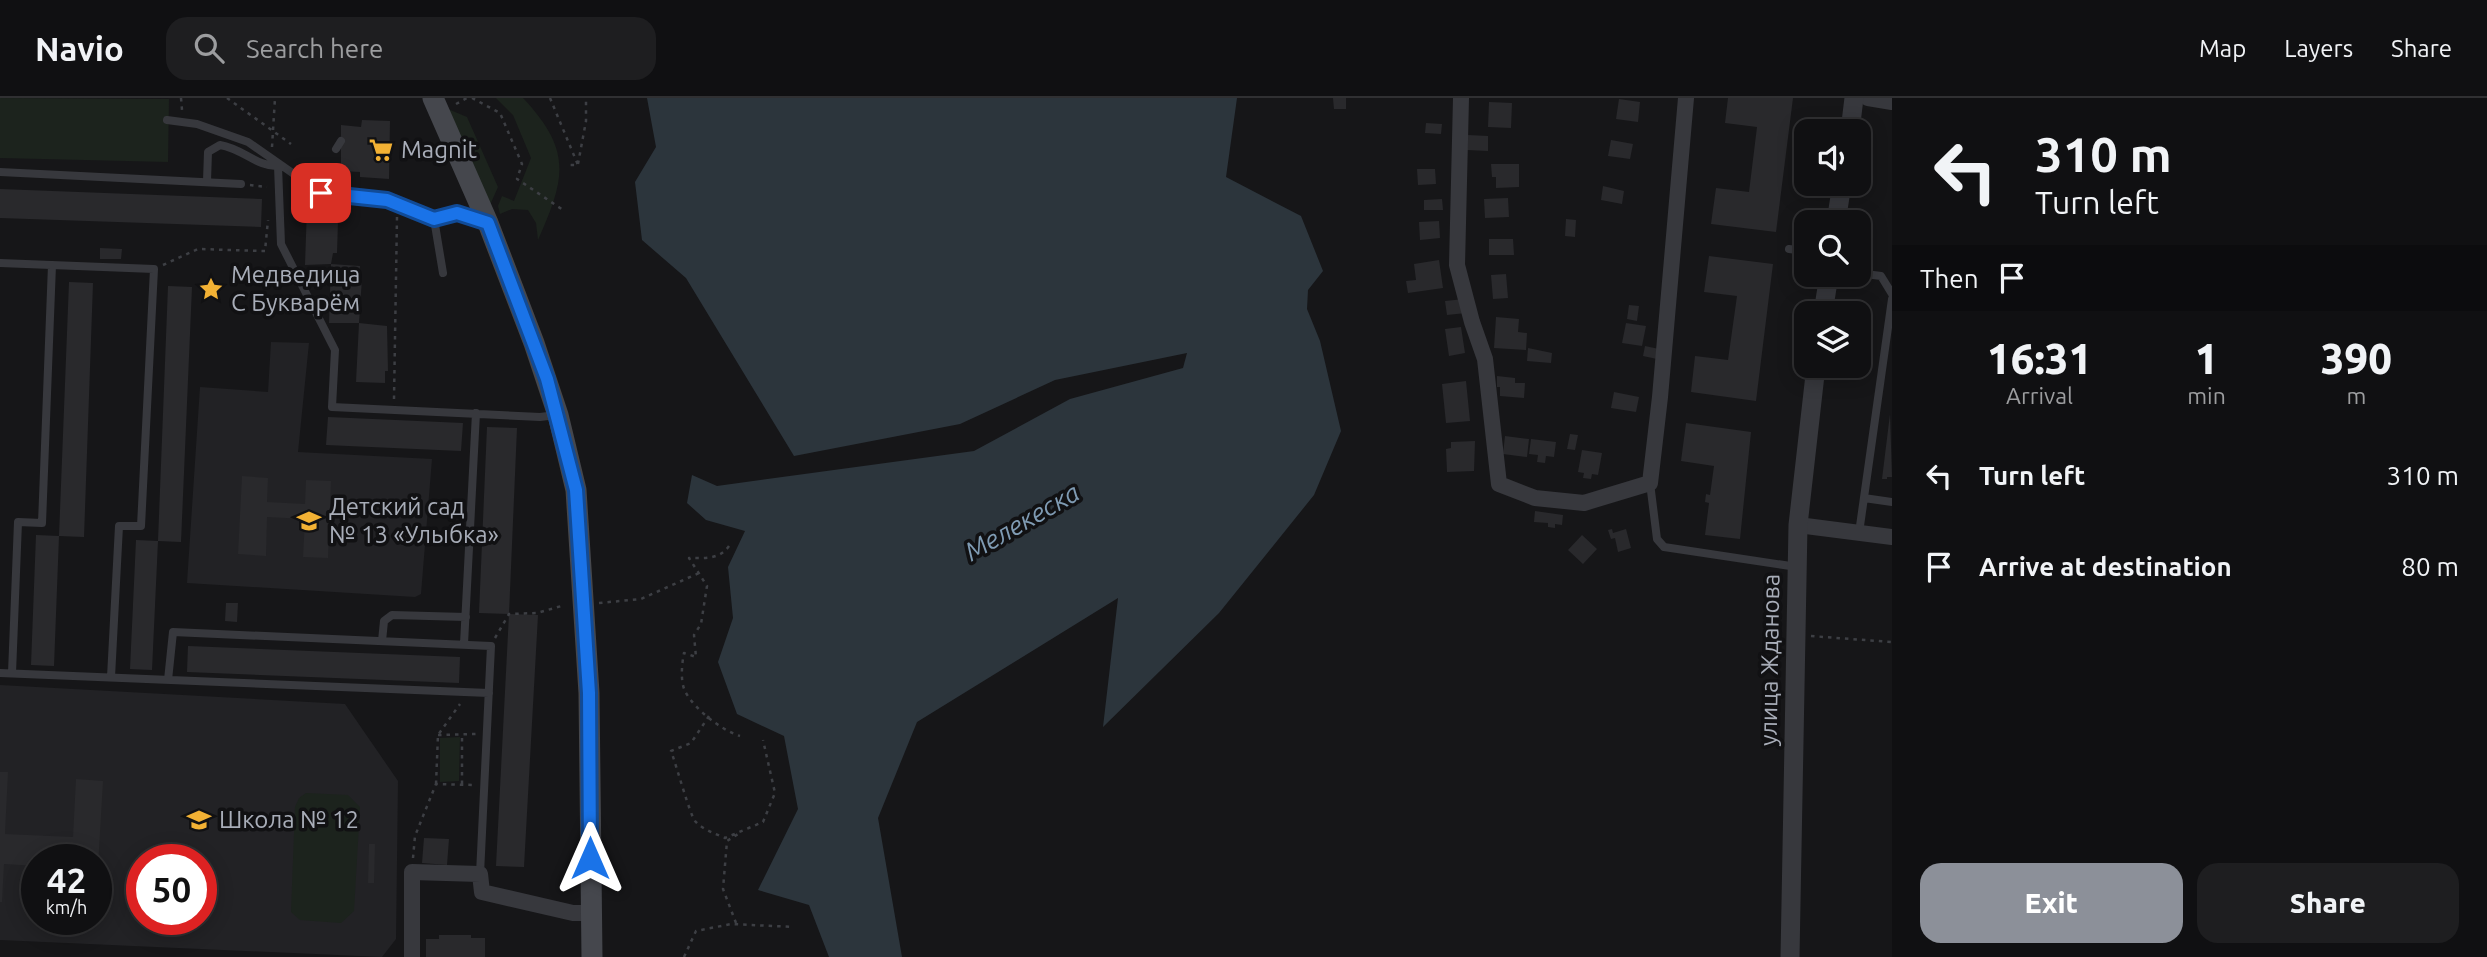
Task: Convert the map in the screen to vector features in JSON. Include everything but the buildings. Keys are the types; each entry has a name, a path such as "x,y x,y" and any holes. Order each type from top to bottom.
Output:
{"main road":[{"path":"443,102 534,343 558,415 576,490 589,693 592,957"}],"street":[{"path":"1461,98 1457,265 1472,323 1485,359 1499,484 1535,498 1584,503 1650,483 1686,98"},
{"path":"1851,119 1854,98"},
{"path":"1868,98 1892,102"},
{"name":"улица Жданова","path":"1790,957 1798,525 1815,378"},
{"path":"1798,525 1892,537"},
{"path":"412,957 412,872 480,874 482,892 573,913 590,913"}],"lane":[{"path":"167,120 182,120 248,142 274,164 290,170 321,193 387,200 434,219 457,213 488,223"},
{"path":"336,149 341,141"},
{"path":"207,181 208,152 220,145 237,148 267,167 274,164"},
{"path":"274,164 281,244 335,350 332,407 540,417 558,415"},
{"path":"0,172 241,184"},
{"path":"434,219 443,274"},
{"path":"1789,249 1794,250"},
{"path":"0,263 154,269 141,526 119,526 111,677"},
{"path":"12,673 19,522 42,523 52,265"},
{"path":"1871,275 1881,276 1892,294"},
{"path":"1859,533 1892,299"},
{"path":"464,645 476,413"},
{"path":"1650,483 1657,539 1664,547 1797,567"},
{"path":"1864,498 1892,502"},
{"path":"382,641 384,621 392,615 466,617"},
{"path":"168,680 173,632 491,646 480,874"},
{"path":"0,673 489,692"}],"path":[{"path":"181,98 182,120"},
{"path":"227,98 291,144"},
{"path":"241,184 271,188 275,98"},
{"path":"443,102 467,98"},
{"path":"472,98 500,113 522,164 517,179 563,210"},
{"path":"550,98 578,165"},
{"path":"578,165 586,121 586,98"},
{"path":"566,165 578,165"},
{"path":"394,410 398,204"},
{"path":"154,269 198,249 265,251 268,213"},
{"path":"729,546 726,551 712,558 689,558 706,586 701,624 694,635 696,657 684,653 683,689 698,708 740,736"},
{"path":"1794,635 1892,642"},
{"path":"412,872 415,836 436,784 438,735 468,691"},
{"path":"709,716 691,743 671,751 682,777 693,819 706,830 725,838 763,822 775,793 763,740"},
{"path":"438,735 487,733"},
{"path":"462,734 462,784"},
{"path":"436,784 484,785"},
{"path":"737,925 723,889 727,841 744,830"},
{"path":"684,957 696,931 737,925 794,927"}],"shaded area":[{"path":"0,98 169,99 168,162 0,158"},
{"path":"496,98 523,98 539,117 557,150 558,182 538,240 536,223 528,210 512,209 500,214 498,206 502,196 514,201 531,158 513,115"},
{"path":"448,109 467,117 498,187 490,205"},
{"name":"Детский сад № 13 «Улыбка»","path":"271,342 309,343 298,452 432,459 421,594 415,597 187,583 200,387 268,392"},
{"name":"Школа № 12","path":"0,685 345,704 398,781 396,939 382,957 0,940"},
{"path":"460,737 459,781 440,782 440,738"},
{"path":"306,793 348,795 360,807 354,911 341,923 300,920 291,912 295,807 299,798"}],"water":[{"name":"Мелекеска","path":"647,98 1237,98 1226,177 1301,216 1323,271 1308,290 1307,309 1320,341 1341,431 1314,495 1219,613 1103,727 1118,598 917,722 878,818 902,957 829,957 809,905 758,890 798,809 784,736 737,714 718,662 733,618 728,567 745,531 706,520 687,503 692,475 717,486 974,451 1070,399 1183,368 1187,353 1055,380 960,424 794,456 686,278 642,240 635,182 656,147"}],"place":[{"name":"Magnit","path":"381,150"},
{"name":"Медведица С Букварём","path":"211,289"},
{"name":"Детский сад № 13 «Улыбка»","path":"309,521"},
{"name":"Школа № 12","path":"199,820"}],"route":[{"path":"321,193 387,200 434,219 457,213 488,223 547,379 576,490 589,693 590,858"}]}
